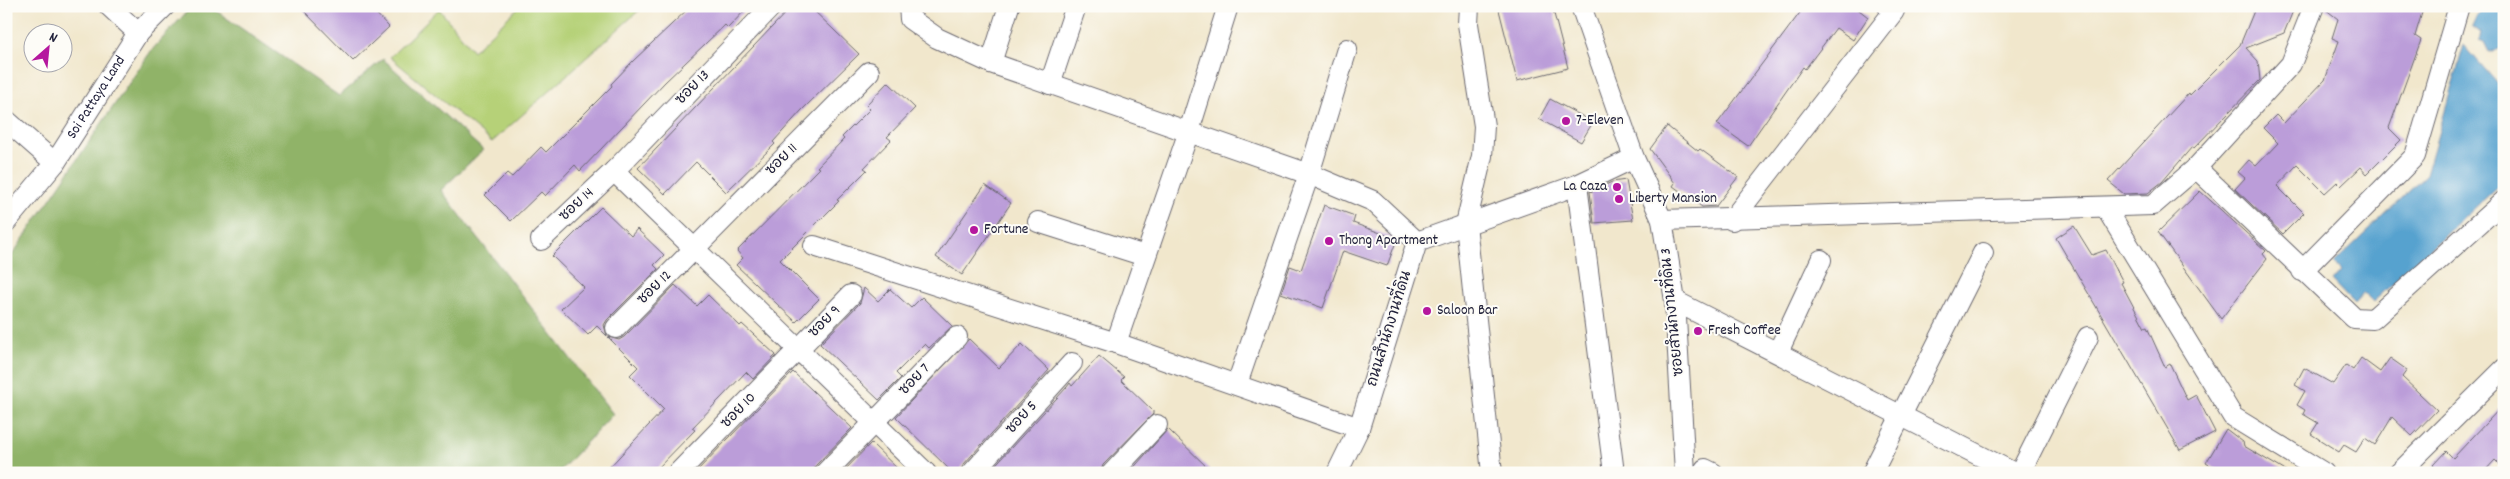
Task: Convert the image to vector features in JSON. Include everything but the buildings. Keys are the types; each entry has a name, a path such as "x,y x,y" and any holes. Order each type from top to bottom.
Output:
{"street":[{"path":"110,6 138,33"},
{"name":"Soi Pattaya Land","path":"6,222 55,163 138,33 165,6"},
{"name":"ซอย 13","path":"614,171 772,6"},
{"path":"909,6 910,19 937,38 991,63 1309,174 1373,201 1418,242 1577,185 1634,158 1581,6"},
{"path":"991,63 1009,6"},
{"path":"1050,84 1076,6"},
{"path":"1116,343 1189,131 1228,6"},
{"path":"1469,6 1468,24 1484,126 1482,156 1466,224 1492,473"},
{"path":"1732,220 1894,11 1888,6"},
{"path":"1662,220 1732,220 1832,214 2106,208 2153,205 2196,168 2291,64 2314,6"},
{"path":"2302,271 2415,156 2459,6"},
{"path":"1237,384 1309,174 1347,50"},
{"name":"ซอย 11","path":"694,248 869,72"},
{"path":"6,120 55,163"},
{"name":"ซอยสำนักงานที่ดิน 3","path":"1634,158 1662,220 1675,301 1685,473"},
{"path":"2196,168 2302,271 2354,318 2373,319 2504,201"},
{"path":"614,171 926,473"},
{"name":"ซอย 14","path":"541,240 614,171"},
{"path":"1577,185 1614,473"},
{"path":"2106,208 2233,417 2324,473"},
{"path":"1038,222 1145,256"},
{"name":"ถนนสำนักงานที่ดิน","path":"1337,473 1359,428 1418,242"},
{"path":"814,246 1116,343 1359,428"},
{"name":"ซอย 12","path":"616,328 694,248"},
{"path":"1872,473 1983,253"},
{"path":"1778,352 1821,260"},
{"name":"ซอย 9","path":"799,349 851,295"},
{"path":"1675,301 2014,473"},
{"name":"ซอย 7","path":"825,473 956,337"},
{"path":"2020,473 2088,337"},
{"name":"ซอย 10","path":"678,473 799,349"},
{"name":"ซอย 5","path":"972,473 1072,363"},
{"path":"2399,473 2502,373"},
{"path":"1112,473 1157,425"}],"green space":[{"path":"192,6 209,6 339,96 383,59 483,150 441,190 613,414 558,473 6,473 6,264 151,51"},
{"path":"520,6 644,6 492,142 390,57 439,9 473,51"}],"water":[{"path":"2490,6 2504,6 2504,48 2489,52 2484,42 2479,40 2481,33 2472,26 2477,15"},
{"path":"2464,45 2504,91 2504,181 2373,302 2364,293 2354,304 2332,281 2341,271 2334,263 2426,175"}],"place":[{"name":"7-Eleven","path":"1566,121"},
{"name":"La Caza","path":"1617,187"},
{"name":"Liberty Mansion","path":"1619,199"},
{"name":"Fortune","path":"974,230"},
{"name":"Thong Apartment","path":"1329,241"},
{"name":"Saloon Bar","path":"1427,311"},
{"name":"Fresh Coffee","path":"1698,331"}]}
